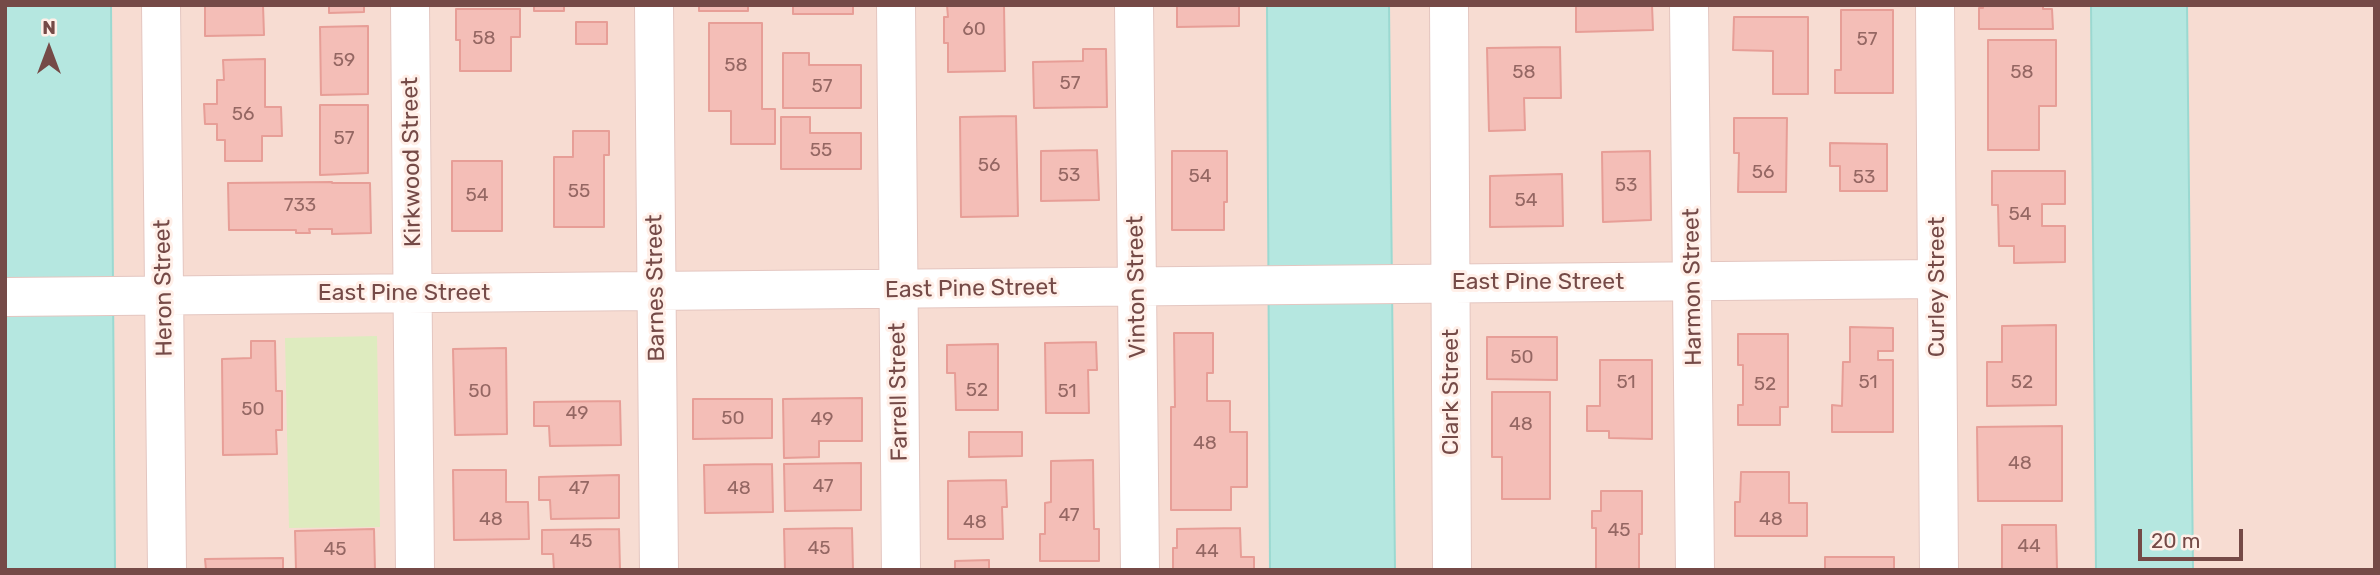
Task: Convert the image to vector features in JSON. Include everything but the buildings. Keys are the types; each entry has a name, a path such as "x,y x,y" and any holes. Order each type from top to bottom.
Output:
{"street":[{"name":"Heron Street","path":"161,5 150,295 167,570"},
{"name":"Kirkwood Street","path":"410,5 415,570"},
{"name":"Barnes Street","path":"654,5 659,570"},
{"name":"Farrell Street","path":"895,5 901,570"},
{"name":"Vinton Street","path":"1134,5 1140,570"},
{"name":"Clark Street","path":"1449,5 1432,284 1452,570"},
{"name":"Harmon Street","path":"1689,5 1695,570"},
{"name":"Curley Street","path":"1935,5 1939,570"},
{"name":"East Pine Street","path":"5,297 1937,279"}],"shaded area":[{"path":"111,5 1267,5 1270,570 115,570"},
{"path":"1389,5 2091,5 2096,570 1395,570"},
{"path":"2187,5 2375,5 2375,570 2193,570"}],"green space":[{"path":"377,336 380,527 289,528 285,338"}],"water":[{"path":"5,5 111,5 115,570 5,570"},
{"path":"1267,5 1389,5 1395,570 1270,570"},
{"path":"2091,5 2187,5 2193,570 2096,570"}]}
